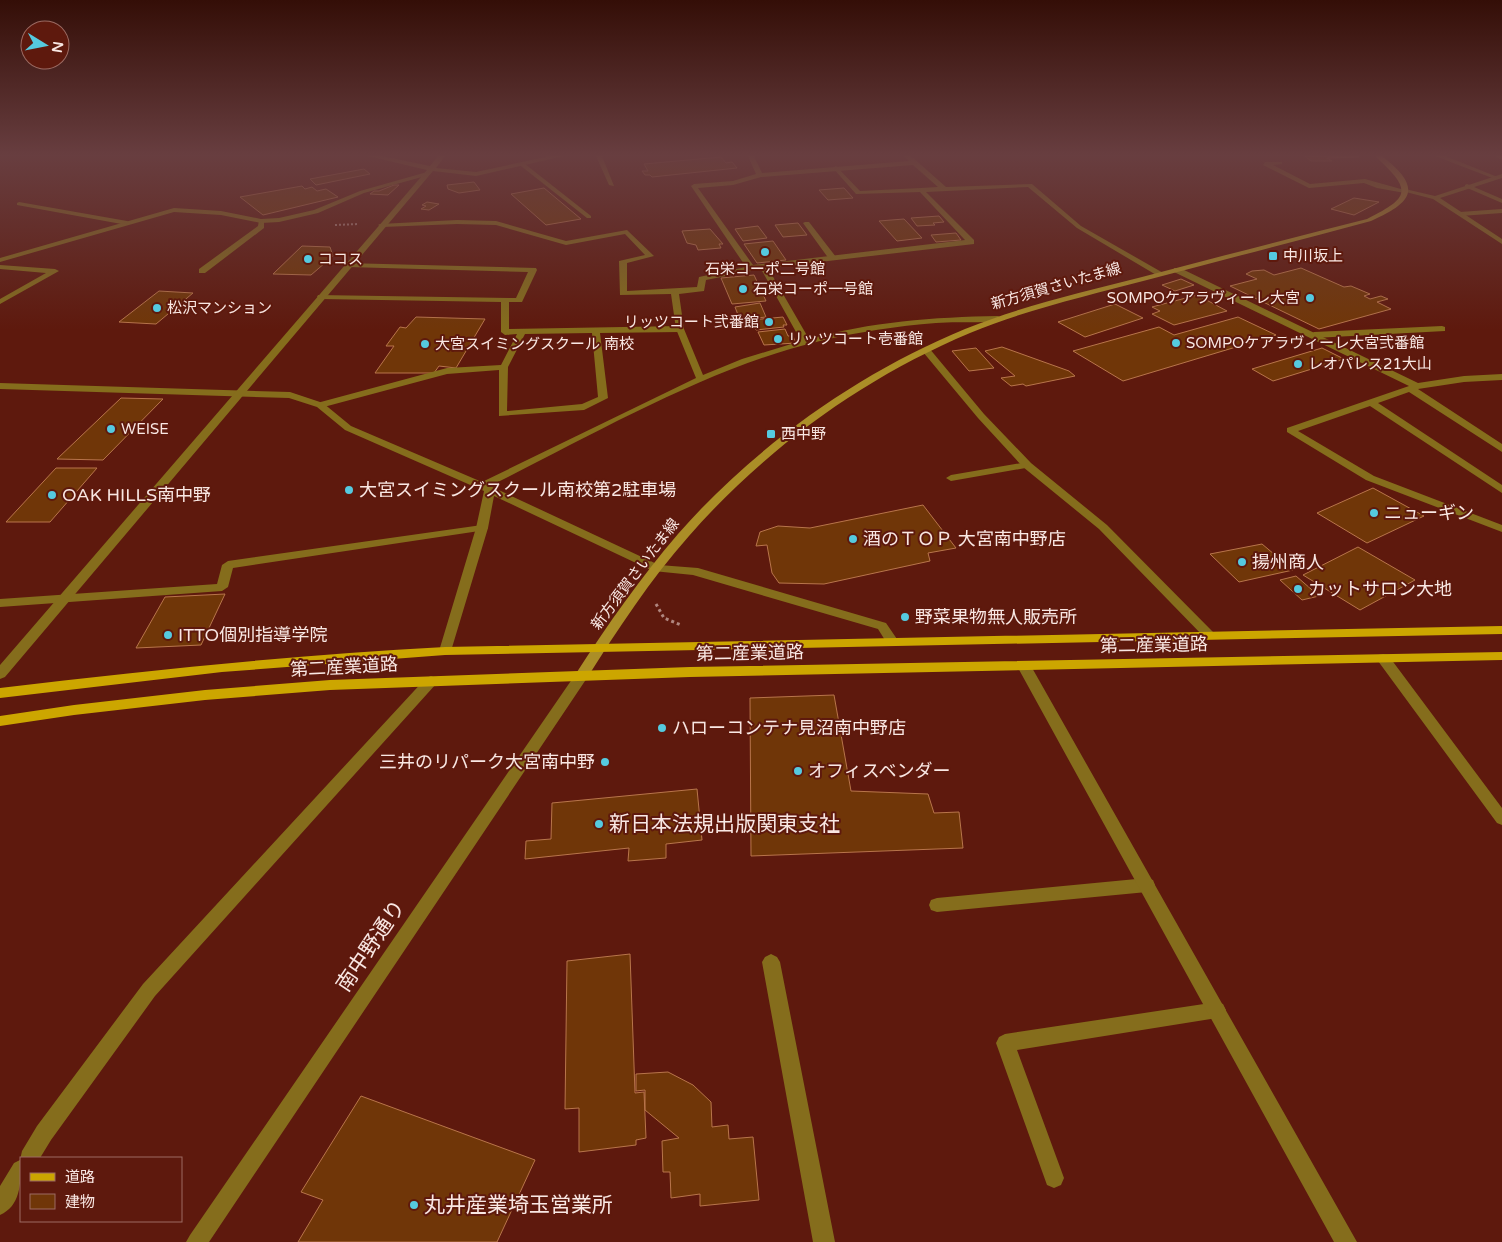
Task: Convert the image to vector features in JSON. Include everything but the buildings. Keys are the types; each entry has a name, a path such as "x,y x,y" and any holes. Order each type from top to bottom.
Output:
{"main road":[{"name":"新方須賀さいたま線","path":"582,675 657,568 715,503 750,470 807,423 864,383 926,350 998,318 1369,220 1380,214"},
{"name":"第二産業道路","path":"0,693 214,668 338,657 445,652 1502,630"},
{"name":"第二産業道路","path":"0,721 74,710 205,695 330,685 582,675 1502,656"}],"street":[{"path":"76,214 127,223"},
{"path":"0,260 160,214"},
{"path":"226,214 261,221 279,220 307,214"},
{"path":"0,674 392,214"},
{"path":"585,214 589,217"},
{"path":"713,214 751,268"},
{"path":"382,225 448,224 457,222 496,223 566,243 627,232 650,256 623,261 623,293 675,292 701,289 702,279 751,268 971,242 944,214"},
{"path":"1064,214 1079,227 1161,274"},
{"path":"1460,214 1502,242"},
{"path":"202,271 262,227 261,221"},
{"path":"807,223 832,257"},
{"path":"321,297 519,300 533,270 348,265"},
{"path":"763,266 806,342"},
{"path":"0,267 55,271 0,302"},
{"path":"1177,270 1314,335 1414,387 1502,449"},
{"path":"675,292 680,329 701,380"},
{"path":"505,300 505,332 680,329"},
{"path":"486,488 701,380 759,356 806,342 883,327 962,318 998,318"},
{"path":"1314,335 1442,329"},
{"path":"522,332 504,367 502,414 584,407 603,398 596,331"},
{"path":"926,350 981,416 1027,465 1103,527 1210,636"},
{"path":"320,405 447,371 504,367"},
{"path":"1502,377 1464,379 1414,387 1290,430 1370,478 1502,529"},
{"path":"2,388 290,395 320,405 348,428 486,488 657,568 694,571 882,626 894,642"},
{"path":"1371,402 1502,490"},
{"path":"952,478 1027,465"},
{"path":"445,652 482,528 486,488"},
{"path":"0,603 222,587 228,565 482,528"},
{"path":"1383,658 1502,820"},
{"path":"1024,666 1346,1242"},
{"name":"南中野通り","path":"197,1242 582,675"},
{"path":"30,1157 44,1133 149,990 431,681"},
{"path":"937,904 1146,885"},
{"path":"771,962 824,1242"},
{"path":"1054,1178 1005,1043 1217,1010"},
{"path":"0,1205 20,1172"}],"path":[{"path":"655,603 664,618 688,628"}],"place":[{"name":"石栄コーポ二号館","path":"765,252"},
{"name":"中川坂上","path":"1273,256"},
{"name":"ココス","path":"308,259"},
{"name":"石栄コーポ一号館","path":"743,289"},
{"name":"SOMPOケアラヴィーレ大宮","path":"1310,298"},
{"name":"松沢マンション","path":"157,308"},
{"name":"リッツコート弐番館","path":"769,322"},
{"name":"リッツコート壱番館","path":"778,339"},
{"name":"SOMPOケアラヴィーレ大宮弐番館","path":"1176,343"},
{"name":"大宮スイミングスクール 南校","path":"425,344"},
{"name":"レオパレス21大山","path":"1298,364"},
{"name":"WEISE","path":"111,429"},
{"name":"西中野","path":"771,434"},
{"name":"大宮スイミングスクール南校第2駐車場","path":"349,490"},
{"name":"OAK HILLS南中野","path":"52,495"},
{"name":"ニューギン","path":"1374,513"},
{"name":"酒のＴＯＰ 大宮南中野店","path":"853,539"},
{"name":"揚州商人","path":"1242,562"},
{"name":"カットサロン大地","path":"1298,589"},
{"name":"野菜果物無人販売所","path":"905,617"},
{"name":"ITTO個別指導学院","path":"168,635"},
{"name":"ハローコンテナ見沼南中野店","path":"662,728"},
{"name":"三井のリパーク大宮南中野","path":"605,762"},
{"name":"オフィスベンダー","path":"798,771"},
{"name":"新日本法規出版関東支社","path":"599,824"},
{"name":"丸井産業埼玉営業所","path":"414,1205"}]}
